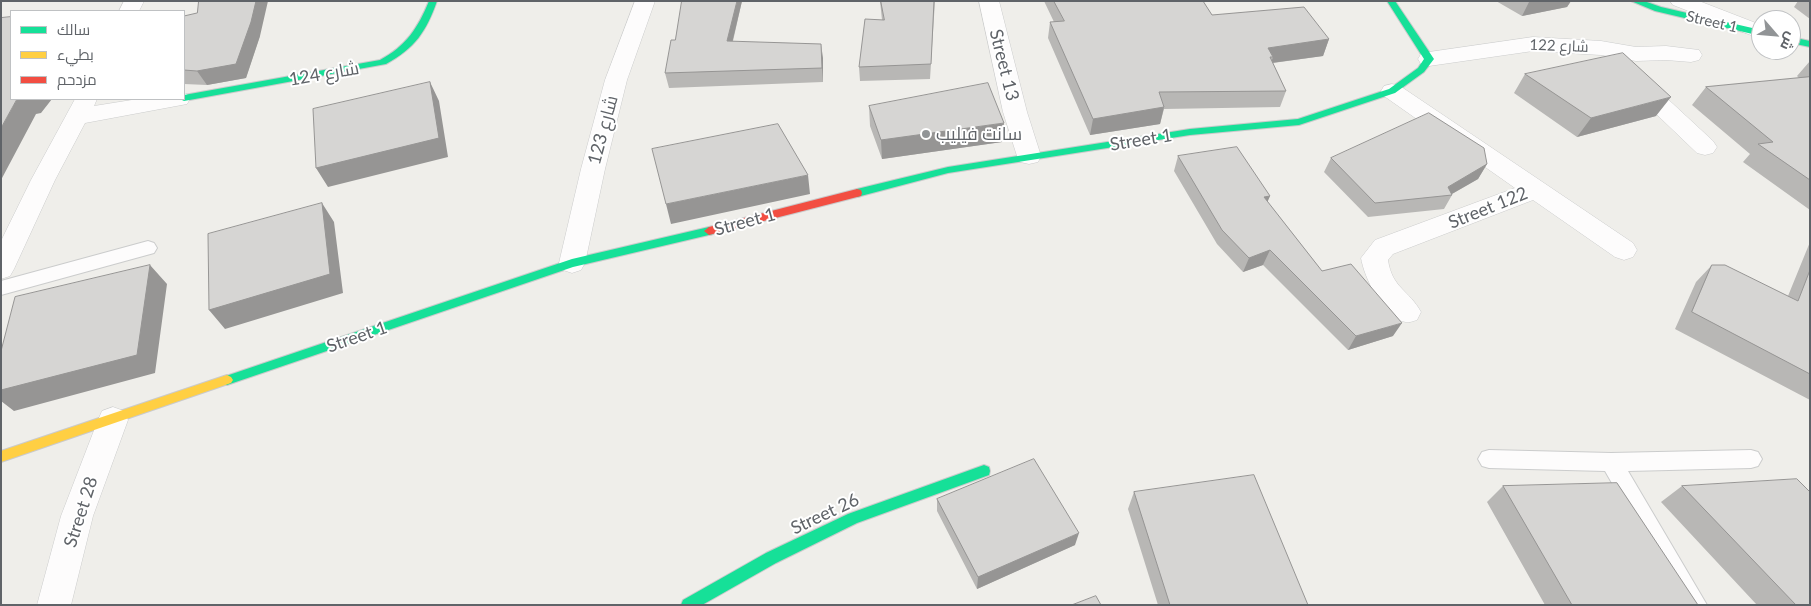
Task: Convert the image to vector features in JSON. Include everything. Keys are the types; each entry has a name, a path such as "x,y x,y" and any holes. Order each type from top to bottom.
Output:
{"street":[{"name":"شارع 124","path":"185,98 383,62 396,56 416,41 432,1"},
{"name":"شارع 123","path":"572,263 593,169 616,80 645,1"},
{"name":"Street 13","path":"988,1 1015,112 1029,156"},
{"path":"1391,1 1429,59"},
{"name":"Street 1","path":"1636,1 1658,9 1751,31"},
{"path":"1680,1 1751,29"},
{"name":"شارع 122","path":"1429,59 1533,44 1601,48 1636,54 1666,53 1691,56"},
{"path":"1601,48 1705,147"},
{"name":"Street 1","path":"1,457 572,263 690,236 948,170 1190,132 1299,122 1392,91 1421,70 1429,59"},
{"name":"Street 122","path":"1392,91 1535,190"},
{"path":"1,269 43,180 81,108 168,100"},
{"path":"1535,190 1624,250"},
{"name":"Street 122","path":"1407,312 1388,293 1376,275 1374,258 1384,247 1535,190"},
{"name":"Street 28","path":"54,605 77,516 113,420"},
{"name":"Street 26","path":"688,605 771,558 853,518 984,471"}],"lane":[{"path":"1,288 148,248"},
{"path":"1489,459 1611,462 1751,459"},
{"path":"1611,462 1695,605"}],"building":[{"path":"199,1 256,1 251,22 236,64 197,71 185,70 185,16 197,13"},
{"path":"682,1 737,1 727,41 821,44 822,68 665,73 671,40 675,40"},
{"path":"881,1 934,1 931,64 859,67 865,19 884,20"},
{"path":"1054,1 1203,1 1212,15 1304,7 1329,39 1268,48 1273,57 1270,57 1286,91 1159,92 1164,107 1093,119 1050,22 1064,21"},
{"path":"10,17 10,100 16,100 1,128 1,18"},
{"path":"1623,53 1671,97 1591,118 1525,74"},
{"path":"1810,77 1810,180 1758,144 1773,142 1706,87"},
{"path":"430,82 439,138 316,168 313,109"},
{"path":"988,83 1004,123 881,140 869,106"},
{"path":"1429,113 1484,148 1487,164 1448,187 1452,195 1375,203 1331,158"},
{"path":"778,124 808,175 666,204 652,149"},
{"path":"1237,147 1270,196 1264,197 1322,271 1351,264 1402,323 1356,336 1270,250 1249,258 1222,230 1178,156"},
{"path":"322,203 330,274 209,310 208,234"},
{"path":"150,265 137,355 1,390 1,351 15,297"},
{"path":"1712,265 1725,265 1798,301 1810,270 1810,374 1692,312"},
{"path":"1034,459 1079,533 978,577 937,499"},
{"path":"1254,475 1308,605 1170,605 1134,492"},
{"path":"1797,479 1810,492 1810,605 1796,605 1682,486"},
{"path":"1617,483 1698,605 1572,605 1503,486"},
{"path":"1096,596 1101,605 1072,605"}],"traffic: fast":[{"path":"185,98 383,62 402,51 415,38 425,22 433,1"},
{"path":"857,193 948,170 1190,132 1299,122 1392,91 1421,70 1429,59 1391,1"},
{"path":"1635,1 1658,9 1751,31"},
{"path":"1801,42 1810,44"},
{"path":"227,380 572,263 709,231"},
{"path":"688,605 771,558 853,518 984,471"}],"traffic: slow":[{"path":"1,457 227,380"}],"traffic: jam":[{"path":"709,231 857,193"}],"place":[{"name":"سانت فيليب","path":"926,134"}]}
